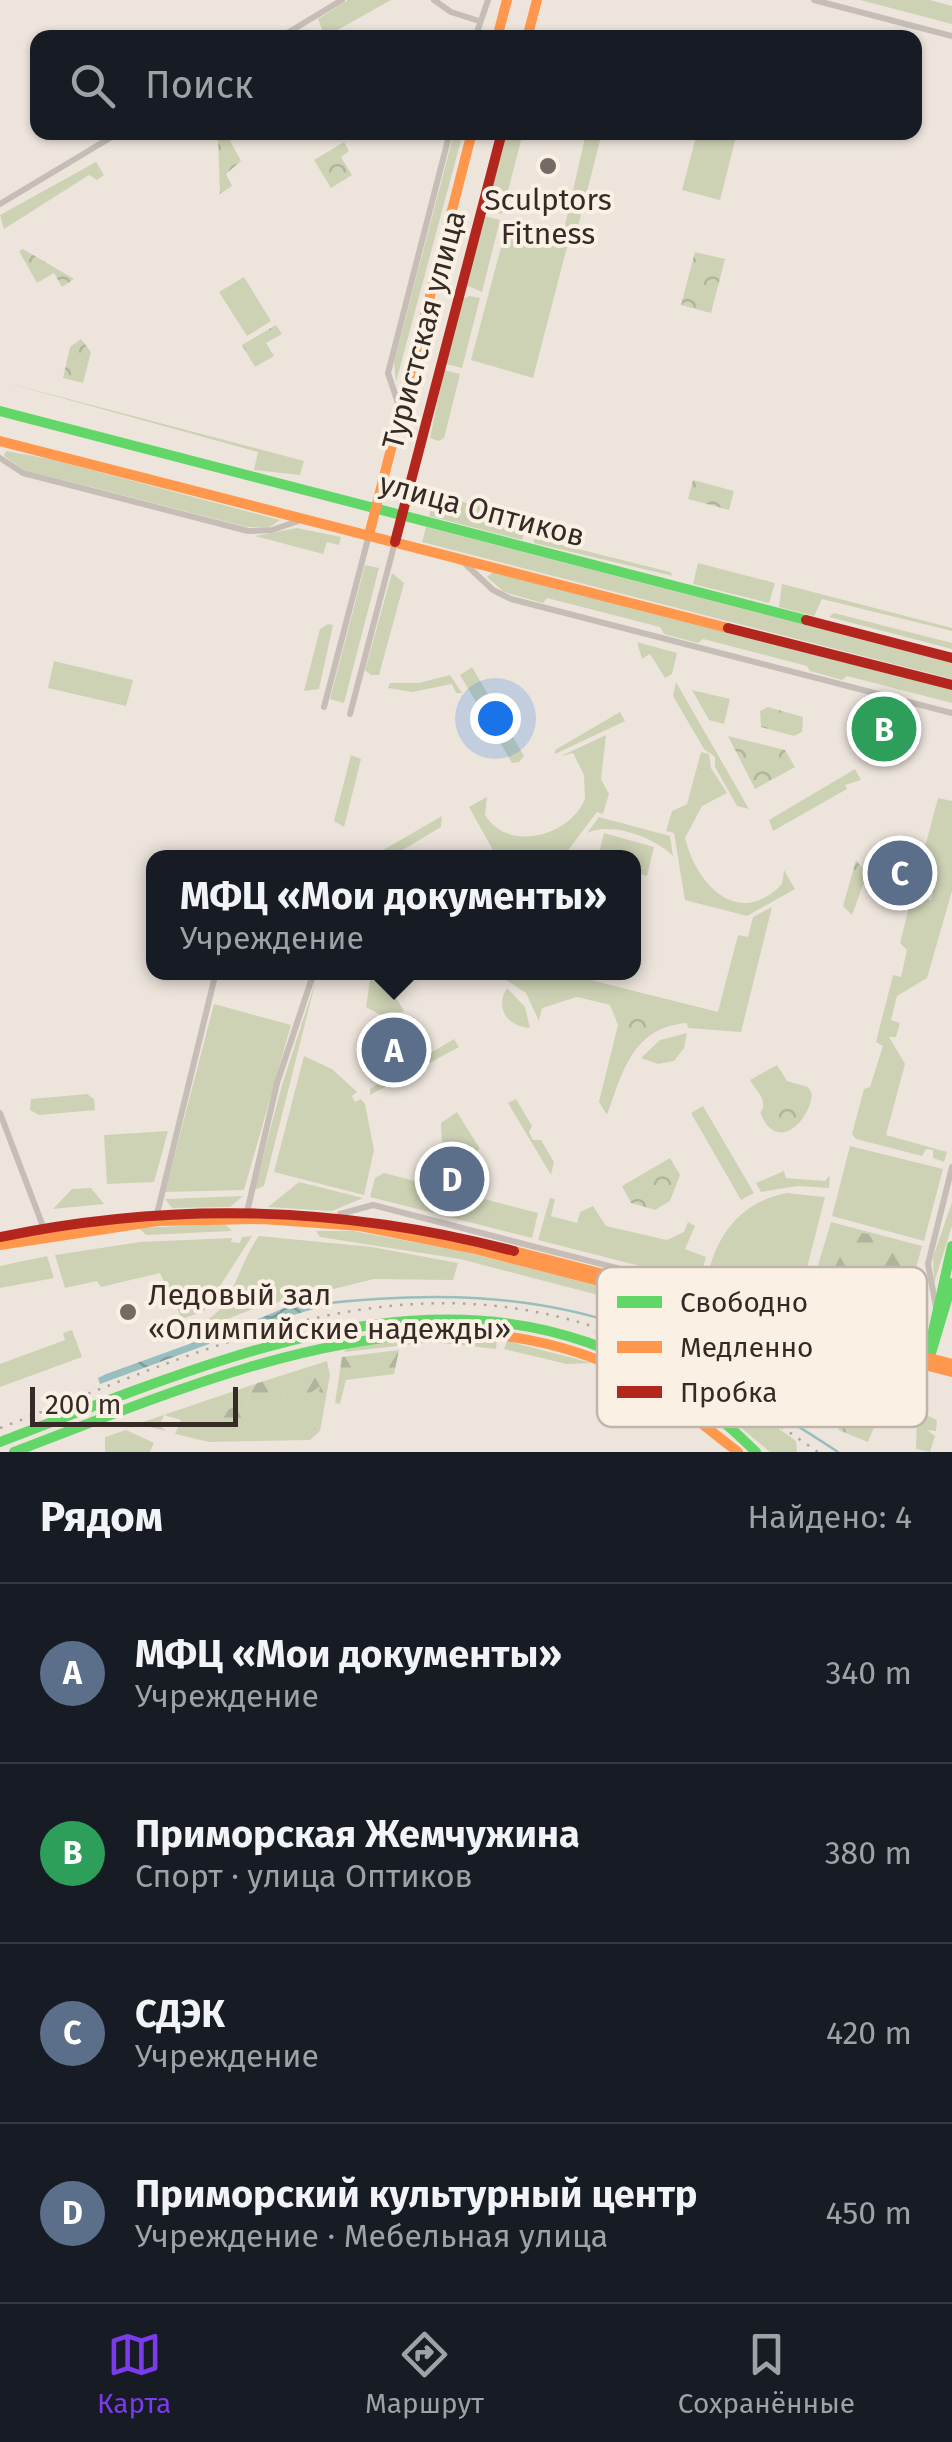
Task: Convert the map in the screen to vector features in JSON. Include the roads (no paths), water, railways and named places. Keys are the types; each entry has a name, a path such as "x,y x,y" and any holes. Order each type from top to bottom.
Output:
{"street":[{"path":"292,30 342,0"},
{"path":"434,0 451,12 479,20"},
{"path":"476,30 488,0"},
{"path":"499,30 507,0"},
{"path":"529,30 537,0"},
{"path":"814,0 952,36"},
{"path":"0,204 107,140"},
{"name":"Туристская улица","path":"400,408 388,374 448,140"},
{"name":"Туристская улица","path":"324,707 470,140"},
{"name":"Туристская улица","path":"350,714 500,140"},
{"name":"улица Оптиков","path":"0,411 952,658"},
{"name":"улица Оптиков","path":"0,442 952,685"},
{"path":"0,458 23,473 248,531 272,530 304,518"},
{"path":"459,558 492,590 510,599 952,713"},
{"path":"157,1217 214,980"},
{"path":"247,1214 277,1083 311,980"},
{"path":"0,1113 45,1231"},
{"path":"936,1308 928,1264 952,1167"},
{"path":"247,1214 360,1226 444,1241 597,1279"},
{"path":"0,1237 157,1217 336,1216 473,1240 597,1272"},
{"path":"0,1245 45,1231"},
{"path":"928,1360 952,1246"},
{"path":"928,1360 952,1282"},
{"path":"0,1442 304,1334 373,1320 430,1315 515,1322 597,1346"},
{"path":"14,1452 294,1352 372,1334 450,1330 527,1338 597,1362"},
{"path":"928,1360 952,1368"},
{"path":"707,1427 738,1452"},
{"path":"726,1427 756,1452"}],"water":[{"path":"310,1297 317,1299 317,1308 256,1326 249,1323"},
{"path":"211,1339 209,1344 100,1384 98,1378 106,1374"}],"waterway":[{"path":"319,1304 479,1298 597,1317"},
{"path":"210,1339 254,1324"},
{"path":"799,1427 838,1452"}],"railway":[{"path":"0,1428 164,1364 323,1316 403,1305 485,1305 569,1319 597,1329"},
{"path":"781,1427 818,1452"}],"place":[{"name":"Sculptors Fitness","path":"548,166"},
{"name":"Приморская Жемчужина","path":"884,729"},
{"name":"СДЭК","path":"900,873"},
{"name":"МФЦ «Мои документы»","path":"394,1050"},
{"name":"Приморский культурный центр","path":"452,1179"},
{"name":"Ледовый зал «Олимпийские надежды»","path":"128,1312"}]}
